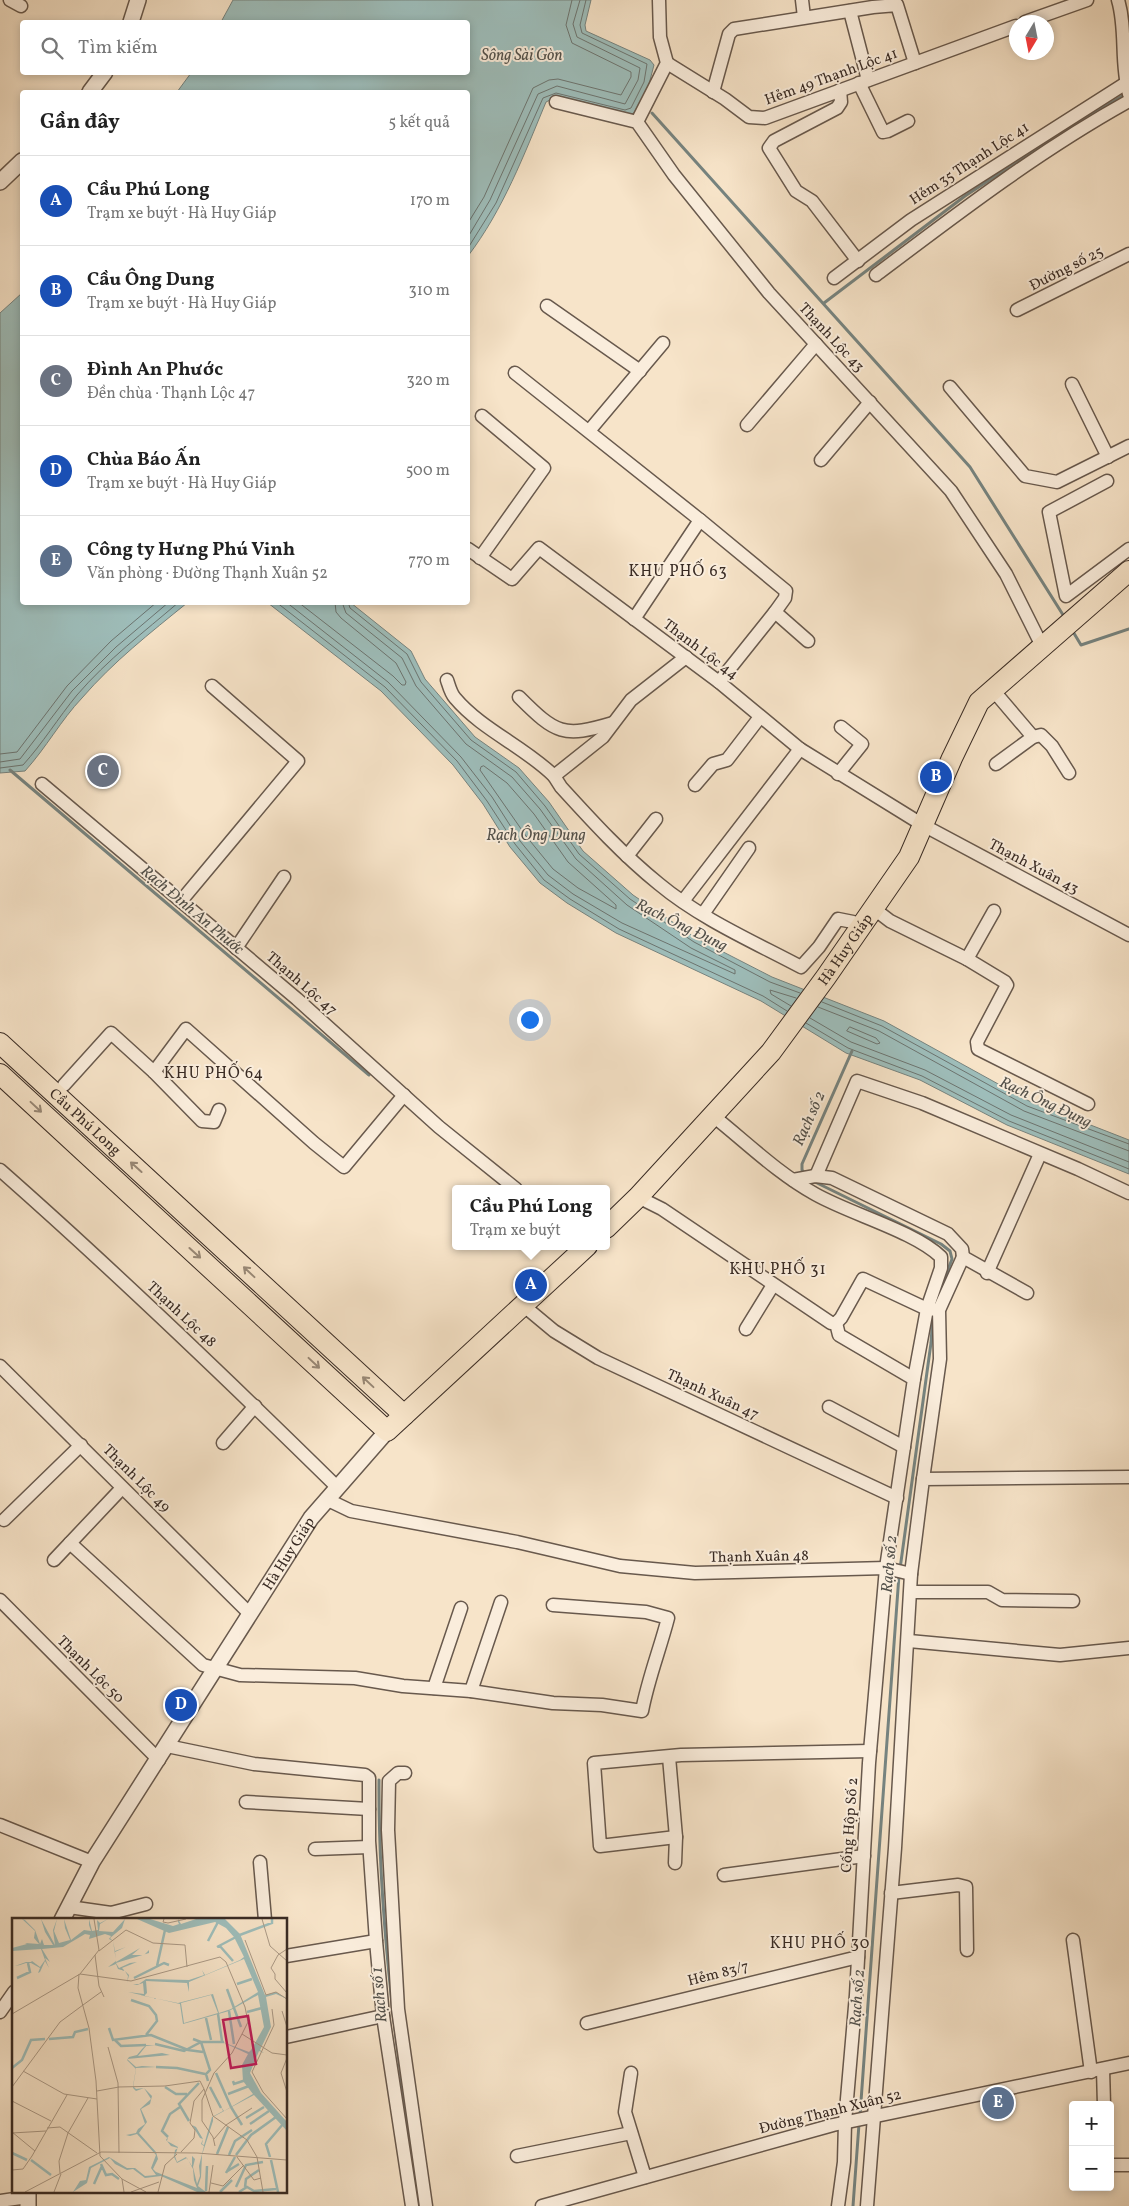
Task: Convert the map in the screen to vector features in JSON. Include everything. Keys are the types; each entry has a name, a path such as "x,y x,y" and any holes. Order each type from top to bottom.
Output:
{"main road":[{"name":"Hà Huy Giáp","path":"610,1224 638,1197 771,1052 826,977 908,857 952,758 980,702 1129,571"},
{"name":"Cầu Phú Long","path":"0,1044 404,1415"},
{"name":"Cầu Phú Long","path":"0,1074 387,1431"},
{"name":"Hà Huy Giáp","path":"387,1431 584,1250"}],"street":[{"path":"132,20 138,0"},
{"path":"556,102 637,122 667,63 660,37 659,0"},
{"path":"802,0 804,17"},
{"path":"1044,15 1086,0"},
{"path":"713,92 731,31 746,26 896,3 915,63"},
{"path":"1123,7 1127,88"},
{"path":"850,10 863,82 883,132 888,132 908,121"},
{"name":"Hẻm 49 Thạnh Lộc 41","path":"667,63 749,117 765,118 1009,29"},
{"path":"91,90 102,75"},
{"name":"Hẻm 35 Thạnh Lộc 41","path":"834,278 858,262 911,220 1127,88"},
{"path":"840,90 841,102 837,108 774,141 769,148 796,191 812,201 858,262"},
{"path":"876,275 1002,181 1081,127 1129,101"},
{"name":"Thạnh Lộc 43","path":"637,122 674,175 763,286 951,491 1006,574 1042,646"},
{"path":"0,182 20,163"},
{"name":"Đường số 25","path":"1017,310 1129,254"},
{"path":"547,306 640,371"},
{"path":"589,431 664,343"},
{"path":"747,425 816,344"},
{"path":"515,373 786,591 785,598 775,612 719,682"},
{"path":"1072,384 1108,457"},
{"path":"950,387 1025,476 1057,482 1129,446"},
{"path":"821,460 870,402"},
{"path":"480,558 544,468 482,416"},
{"path":"1107,481 1049,512 1066,596 1129,549"},
{"path":"634,619 700,520"},
{"name":"Thạnh Lộc 44","path":"470,550 512,579 539,548 719,682 800,749 923,825"},
{"path":"775,612 808,641"},
{"path":"554,776 603,737 631,700 686,658"},
{"path":"447,680 454,697 503,739 541,763 554,776 561,787 627,856 659,885 703,914 802,967 819,947 838,919 853,922 858,929"},
{"path":"181,901 298,761 212,686"},
{"path":"993,690 1033,737"},
{"path":"519,696 560,731 582,732 613,723"},
{"path":"695,785 712,764 727,760 760,717"},
{"path":"838,774 862,744 841,727"},
{"path":"996,764 1033,737 1041,735 1046,738 1069,773"},
{"path":"683,901 800,749"},
{"name":"Thạnh Lộc 47","path":"42,784 236,948 507,1185"},
{"path":"627,856 656,819"},
{"name":"Thạnh Xuân 43","path":"923,825 1129,935"},
{"path":"703,914 750,848"},
{"path":"236,948 284,877"},
{"path":"873,908 890,921 967,958 1005,982 1006,985 977,1042 981,1052 1088,1104"},
{"path":"967,958 994,911"},
{"path":"154,1072 186,1029 314,1144 344,1168 404,1095"},
{"path":"64,1085 111,1033 154,1072 202,1121 214,1122 219,1110"},
{"path":"816,1176 857,1082 922,1103 1129,1193"},
{"path":"712,1115 797,1178 815,1194 923,1244 936,1252 942,1262 933,1310 940,1359 911,1574 909,1641 867,2206"},
{"path":"987,1273 1040,1154"},
{"name":"Thạnh Lộc 48","path":"0,1170 94,1253 337,1487"},
{"path":"797,1178 816,1176 832,1178 948,1234 962,1249 963,1258 933,1310"},
{"path":"638,1197 662,1209 821,1317 836,1323"},
{"path":"963,1258 987,1273 1027,1293"},
{"path":"914,1379 839,1335 836,1323 863,1279 933,1310"},
{"path":"746,1329 773,1285"},
{"name":"Thạnh Xuân 47","path":"524,1306 554,1331 598,1358 897,1498"},
{"name":"Cống Hộp Số 2","path":"838,2206 844,2162 845,2122 858,1957 870,1751 886,1568 914,1379 933,1310"},
{"name":"Thạnh Lộc 49","path":"0,1366 81,1444 122,1488 250,1614"},
{"path":"223,1443 255,1406"},
{"path":"829,1407 904,1447"},
{"name":"Hà Huy Giáp","path":"65,1913 92,1862 158,1760 213,1669 311,1518 387,1431"},
{"path":"4,1520 81,1444"},
{"path":"923,1479 1129,1477"},
{"path":"54,1560 122,1488"},
{"name":"Thạnh Xuân 48","path":"326,1499 351,1511 517,1542 620,1566 695,1574 886,1568 911,1574"},
{"path":"70,1543 203,1665 213,1669 240,1675 355,1678 472,1691 553,1703 602,1705 642,1711 647,1686 658,1656 668,1618 646,1612 554,1605"},
{"path":"911,1592 988,1592 1002,1600 1073,1601"},
{"name":"Thạnh Lộc 50","path":"0,1600 158,1760"},
{"path":"472,1691 501,1602"},
{"path":"434,1688 461,1608"},
{"path":"909,1641 1060,1655 1129,1648"},
{"path":"166,1746 254,1764 365,1775 369,1781 369,1847 383,2016 412,2206"},
{"path":"676,1837 600,1846 594,1763 669,1756 870,1751"},
{"path":"669,1756 676,1837 675,1863"},
{"path":"405,1773 398,1773 389,1781 388,1830 398,2009 426,2206"},
{"path":"246,1802 369,1809"},
{"path":"0,1825 92,1862"},
{"path":"315,1849 369,1847"},
{"path":"724,1875 864,1856"},
{"path":"260,1862 265,1918"},
{"path":"891,1893 958,1885 966,1888 967,1950"},
{"path":"65,1913 111,1913 146,1904"},
{"path":"1074,1940 1103,2101"},
{"path":"288,1956 376,1941"},
{"name":"Hẻm 83/7","path":"587,2024 858,1957"},
{"path":"0,2012 12,1995"},
{"path":"288,2037 383,2016"},
{"name":"Đường Thạnh Xuân 52","path":"542,2206 563,2203 645,2177 845,2122 1129,2064"},
{"path":"631,2073 625,2112 645,2177"},
{"path":"517,2156 631,2133"},
{"path":"1114,2165 1129,2165"},
{"path":"0,2201 28,2198"}],"water":[{"name":"Sông Sài Gòn","path":"233,0 591,0 585,25 586,31 650,60 654,65 649,84 634,113 625,116 556,97 546,102 521,162 502,201 470,253 470,90 178,90 190,75 470,75 470,20 222,20"},
{"path":"20,295 20,605 185,605 106,672 67,715 25,771 0,773 0,313"},
{"name":"Rạch Ông Dung","path":"271,605 354,605 411,651 425,679 475,737 519,768 549,802 583,851 633,895 696,938 772,977 884,1021 1029,1101 1129,1140 1129,1174 1007,1125 920,1080 846,1053 761,1001 616,933 567,903 540,883 510,847 483,804 453,765 381,691"}],"waterway":[{"path":"824,303 965,196 1047,142 1127,93"},
{"path":"652,113 970,467 1065,618"},
{"path":"1072,630 1081,645 1129,629"},
{"name":"Rạch Đình An Phước","path":"10,770 369,1075"},
{"name":"Rạch số 2","path":"807,1175 802,1170 802,1164 852,1051"},
{"name":"Rạch số 2","path":"813,1181 941,1244 950,1251 952,1259 936,1302"},
{"name":"Rạch số 2","path":"900,1569 931,1343 933,1313"},
{"name":"Rạch số 2","path":"860,2115 899,1575"},
{"name":"Rạch số 1","path":"379,1780 382,1887 386,1941 397,2047 418,2206"},
{"name":"Rạch số 2","path":"853,2206 859,2124"}],"place":[{"name":"Đình An Phước","path":"103,771"},
{"name":"Cầu Ông Dung","path":"936,777"},
{"name":"Cầu Phú Long","path":"531,1285"},
{"name":"Chùa Báo Ấn","path":"181,1705"},
{"name":"Công ty Hưng Phú Vinh","path":"998,2103"}],"district":[{"name":"KHU PHỐ 63","path":"678,570"},
{"name":"KHU PHỐ 64","path":"214,1072"},
{"name":"KHU PHỐ 31","path":"778,1268"},
{"name":"KHU PHỐ 30","path":"820,1942"}],"water label":[{"name":"Rạch Ông Đụng","path":"682,924"},
{"name":"Rạch Ông Đụng","path":"1046,1101"}]}
